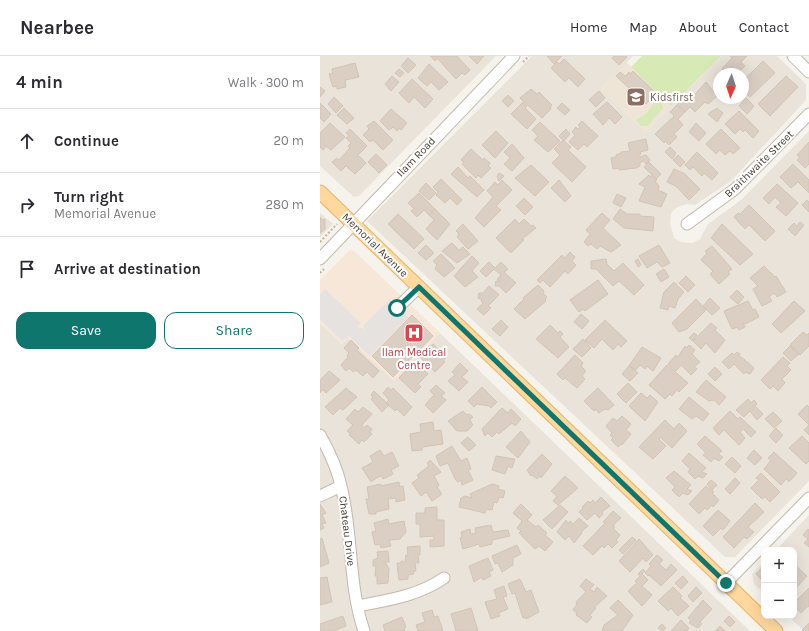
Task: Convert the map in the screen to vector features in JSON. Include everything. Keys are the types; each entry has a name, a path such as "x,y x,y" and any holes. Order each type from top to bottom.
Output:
{"main road":[{"name":"Memorial Avenue","path":"320,192 776,631"}],"street":[{"name":"Ilam Road","path":"320,258 514,56"},
{"path":"793,56 809,72"},
{"name":"Braithwaite Street","path":"687,224 735,189 809,114"},
{"path":"397,308 419,287"},
{"name":"Chateau Drive","path":"320,435 336,468 341,486 358,606 364,631"},
{"path":"320,496 341,486"},
{"path":"726,583 809,498"},
{"path":"358,606 415,594 430,588 444,578"}],"shaded area":[{"path":"320,56 496,56 359,196 354,197 320,166"},
{"path":"532,56 633,56 601,89 645,132 721,56 777,56 806,84 806,100 731,181 695,205 687,204 676,208 671,213 670,223 674,238 681,242 693,243 700,239 708,224 741,200 809,131 809,481 735,557 725,557 367,221"},
{"name":"Kidsfirst","path":"626,62 671,106 645,132 601,89"},
{"path":"320,213 333,224 320,237"},
{"path":"350,250 354,251 440,333 394,381 348,338 342,344 320,323 320,280"},
{"path":"325,289 361,323 357,327 365,329 363,326 390,299 408,317 370,356 349,336 343,341 320,319 320,294"},
{"path":"320,323 342,344 348,338 393,380 440,333 750,631 320,631"},
{"path":"809,515 809,631 804,631 791,619 797,619 797,547 779,547"},
{"path":"761,565 761,590 754,584 752,574"}],"green space":[{"path":"642,56 721,56 671,106 631,67"},
{"path":"655,101 660,101 663,108 648,126 641,126 636,120 646,114"}],"building":[{"path":"430,56 457,56 470,70 465,75 462,73 456,79 437,58 435,61"},
{"path":"469,56 484,56 477,64"},
{"path":"547,56 562,56 554,64"},
{"path":"614,56 627,57 619,65 612,58"},
{"path":"730,56 747,56 741,62 745,66 743,68 723,68 732,58"},
{"path":"408,58 416,65 408,73 401,66"},
{"path":"564,59 585,79 578,87 569,78 565,82 551,68 557,62 559,64"},
{"path":"763,61 775,73 750,97 749,75"},
{"path":"355,63 359,77 345,80 346,87 337,89 337,86 333,87 329,74 333,73 332,69"},
{"path":"429,64 448,82 439,90 431,82 427,86 418,78"},
{"path":"399,69 404,73 400,77 395,73"},
{"path":"633,71 656,93 646,104 616,76 620,72 625,76 629,72 630,74"},
{"path":"392,76 399,82 391,91 385,84"},
{"path":"786,76 798,87 770,116 758,104"},
{"path":"412,79 433,99 425,108 414,97 409,103 399,93"},
{"path":"706,82 713,91 713,100 708,104 705,102 695,112 690,107 685,112 677,105 684,98 688,102"},
{"path":"320,87 325,91 320,97"},
{"path":"531,89 537,94 539,92 552,105 550,107 551,109 542,118 520,98"},
{"path":"599,91 605,98 596,107 589,100"},
{"path":"508,95 514,101 508,107 502,101"},
{"path":"334,97 343,106 336,113 328,104"},
{"path":"749,101 754,106 747,114 739,106 741,104 749,104"},
{"path":"523,102 527,106 525,108 536,119 527,129 511,114"},
{"path":"607,102 622,117 615,124 609,118 603,125 593,114"},
{"path":"320,103 331,114 324,122 320,118"},
{"path":"562,103 570,110 565,115 557,108"},
{"path":"677,105 685,112 678,119 683,125 674,134 677,137 669,145 665,141 664,143 655,134 674,116 670,112"},
{"path":"344,108 354,118 347,124 337,115"},
{"path":"717,108 723,113 717,122 708,114"},
{"path":"391,109 407,123 401,130 399,128 397,131 393,127 389,130 380,121"},
{"path":"739,111 759,131 753,138 745,130 743,132 740,129 735,134 725,124"},
{"path":"374,121 393,140 383,150 373,140 370,142 363,135 369,129 367,126"},
{"path":"582,121 598,136 587,147 584,144 578,150 569,142 575,135 572,132 576,127 578,129 580,127 578,125"},
{"path":"540,122 560,141 548,152 534,140 538,136 532,130"},
{"path":"330,123 345,137 331,150 326,146 323,150 320,147 320,133"},
{"path":"696,123 706,133 699,141 689,132"},
{"path":"350,129 367,146 358,155 366,163 355,174 346,166 341,171 332,162 337,158 339,160 350,148 348,146 351,143 346,138 349,136 346,133"},
{"path":"566,129 570,134 564,141 559,136"},
{"path":"721,129 740,148 733,154 730,151 725,155 720,150 716,154 706,144"},
{"path":"496,131 508,143 495,158 482,145"},
{"path":"646,139 648,150 640,152 641,154 638,155 639,157 646,155 650,160 646,164 644,161 640,162 640,166 636,168 619,170 619,168 613,169 611,158 616,157 616,155 621,152 630,151 628,143"},
{"path":"563,140 571,147 568,150 586,167 572,182 552,163 560,155 554,149"},
{"path":"809,142 809,164 805,168 797,160 800,157 797,155"},
{"path":"512,144 524,158 512,171 504,164 510,158 504,152"},
{"path":"670,147 676,153 672,159 665,152"},
{"path":"471,149 483,160 484,158 490,163 488,166 491,168 481,178 478,175 476,178 462,164 464,162 461,160"},
{"path":"697,152 718,173 712,180 704,173 702,176 693,167 690,170 685,165"},
{"path":"376,154 387,165 379,173 368,162"},
{"path":"678,155 685,162 680,167 673,160"},
{"path":"649,162 661,174 656,179 644,167"},
{"path":"793,164 809,180 809,193 798,182 791,188 780,177"},
{"path":"531,165 549,182 535,196 515,178"},
{"path":"458,167 468,178 470,176 484,190 477,197 451,174"},
{"path":"674,169 685,174 700,189 689,200 676,186 667,182"},
{"path":"499,173 504,176 499,181 497,176"},
{"path":"649,175 651,177 652,175 657,180 655,181 659,186 658,190 667,194 661,207 639,201 645,187 639,184"},
{"path":"441,179 462,200 457,205 450,198 445,203 436,195 438,192 433,187"},
{"path":"502,180 512,190 496,206 501,210 484,227 475,218 493,197 487,191 495,182 498,185"},
{"path":"559,180 571,196 565,202 551,188"},
{"path":"426,183 436,193 429,200 419,191"},
{"path":"777,184 798,203 786,216 776,207 781,203 775,197 769,204 763,198"},
{"path":"419,193 435,209 429,215 424,210 417,217 411,211 414,209 408,203"},
{"path":"617,194 626,198 621,207 613,203"},
{"path":"524,198 533,207 525,215 516,206"},
{"path":"807,200 809,202 809,212 802,205"},
{"path":"749,205 775,231 765,241 749,225 745,229 734,217 738,213 740,214"},
{"path":"435,209 450,224 437,240 426,229 434,220 429,215"},
{"path":"620,209 627,214 640,214 640,216 654,217 653,231 624,228 613,219"},
{"path":"602,213 610,220 603,228 621,245 611,252 600,246 597,249 591,244 588,246 584,242 590,234 586,230"},
{"path":"398,214 424,239 414,249 388,224"},
{"path":"320,217 322,220 325,219 325,229 320,233"},
{"path":"515,219 519,224 524,219 531,226 533,225 536,228 522,239 524,240 512,252 510,252 496,238"},
{"path":"800,222 804,225 795,236 788,229 794,223 797,226"},
{"path":"463,224 478,241 468,249 457,237 459,234 456,231"},
{"path":"722,224 753,254 740,265 711,238"},
{"path":"452,243 459,250 463,247 470,254 457,263 442,251"},
{"path":"426,245 434,253 426,260 418,253"},
{"path":"659,245 670,263 662,267 657,262 647,268 639,256"},
{"path":"712,246 732,269 728,272 730,274 719,284 710,274 713,271 701,260 707,253 705,251"},
{"path":"570,252 575,257 572,261 576,265 568,274 565,271 550,287 543,280 540,283 537,280 562,255 565,258"},
{"path":"441,254 455,268 444,277 435,269 437,265 433,261"},
{"path":"472,256 479,263 472,271 478,277 465,287 454,276"},
{"path":"606,259 607,264 614,271 623,263 644,285 634,295 619,281 613,286 596,269 591,269 591,261"},
{"path":"638,259 641,265 638,267 635,261"},
{"path":"489,262 495,268 501,262 508,269 504,272 516,283 506,293 499,286 495,286 496,281 500,281 497,279 501,275 494,269 486,277 480,271"},
{"path":"764,266 775,277 776,276 786,292 777,297 775,293 769,296 772,301 762,306 753,289 758,286 750,278"},
{"path":"664,269 669,277 661,282 656,274"},
{"path":"686,276 695,285 688,292 679,283"},
{"path":"598,280 608,294 585,311 583,309 579,312 570,300"},
{"path":"674,282 684,292 678,299 675,308 669,306 668,310 660,308 664,292"},
{"path":"538,285 547,297 545,299 546,301 525,319 514,309 524,299 523,298"},
{"path":"489,286 499,295 488,306 491,308 484,315 477,309 483,303 481,301 482,299 478,298 479,293 483,293"},
{"path":"737,290 744,297 738,304 730,297"},
{"path":"710,298 720,308 712,315 703,306"},
{"path":"696,299 706,310 687,329 679,332 672,323"},
{"path":"748,301 753,310 755,309 759,317 745,324 743,323 745,327 739,330 737,327 732,329 724,311"},
{"path":"794,301 805,311 781,333 772,324"},
{"path":"581,314 589,321 582,329 574,322"},
{"path":"412,315 433,336 393,377 372,356"},
{"path":"501,320 508,327 500,336 492,329"},
{"path":"605,320 627,341 621,347 618,344 613,350 602,339 594,348 585,340"},
{"path":"711,323 717,328 715,330 725,340 715,353 706,343 701,349 693,341"},
{"path":"550,325 558,333 560,331 563,334 560,337 569,347 558,358 536,339"},
{"path":"803,332 807,335 809,333 809,346 800,355 790,345"},
{"path":"694,333 697,335 692,341 689,338"},
{"path":"583,339 591,348 582,357 573,349"},
{"path":"351,340 359,348 357,350 379,371 373,378 367,372 363,376 356,370 353,372 349,368 346,371 341,365 348,357 347,356 349,353 344,348"},
{"path":"433,344 447,357 443,360 445,362 435,372 420,357"},
{"path":"689,345 695,350 692,354 700,362 694,367 697,369 691,375 681,365 676,371 668,364 676,355 678,357 685,346 686,348"},
{"path":"790,346 799,354 791,361 783,353"},
{"path":"642,347 661,358 653,371 647,366 645,369 640,365 636,370 629,366"},
{"path":"737,352 740,354 738,355 745,360 744,361 754,368 750,374 745,372 744,374 734,364 729,369 722,362 732,353 734,355"},
{"path":"575,355 583,363 581,366 586,371 582,376 585,379 577,388 565,378 563,380 557,374"},
{"path":"783,357 790,363 787,366 791,370 782,379 785,383 778,391 773,386 770,389 761,380"},
{"path":"413,363 419,369 421,367 428,374 418,384 421,387 415,393 399,378"},
{"path":"460,363 468,371 462,377 468,382 459,391 448,381 455,375 452,372"},
{"path":"667,365 688,383 679,392 677,390 672,396 670,394 665,399 649,385"},
{"path":"629,366 638,373 630,381 622,374"},
{"path":"715,367 722,374 715,381 708,374"},
{"path":"329,371 340,380 326,393 323,390 320,393 320,380"},
{"path":"706,380 726,397 719,405 714,400 709,401 696,392"},
{"path":"628,383 637,392 626,403 617,394"},
{"path":"436,385 445,393 441,396 446,400 433,413 425,405 434,395 430,391"},
{"path":"388,387 391,390 393,388 412,407 404,416 397,409 395,411 386,403 389,400 383,393"},
{"path":"482,387 497,402 491,408 489,406 477,404 474,407 468,401"},
{"path":"346,388 357,397 343,410 340,408 333,415 325,407"},
{"path":"598,388 614,405 608,410 603,410 599,413 595,409 594,411 584,401"},
{"path":"374,391 389,405 382,412 371,399 373,397 371,395"},
{"path":"641,393 647,398 650,395 658,402 645,421 629,406"},
{"path":"689,397 709,414 703,421 696,416 692,419 679,409"},
{"path":"748,399 751,403 754,400 757,404 755,406 763,414 757,420 750,411 744,417 736,410"},
{"path":"807,405 809,407 809,425 798,414"},
{"path":"363,407 372,414 362,425 365,428 367,425 372,429 370,432 372,434 364,442 362,440 359,444 349,435 351,434 347,431 353,425 346,419 355,409 358,412"},
{"path":"502,408 508,413 511,409 521,419 515,426 512,423 499,434 497,432 492,437 488,433 485,436 482,429"},
{"path":"463,411 467,415 469,414 473,417 470,420 473,425 467,431 457,431 448,421"},
{"path":"730,411 738,419 740,417 756,432 751,437 743,429 740,432 745,438 739,445 724,430 719,435 713,428"},
{"path":"773,412 782,421 774,428 765,419"},
{"path":"622,416 631,424 626,430 631,434 622,445 621,444 618,447 611,440 613,438 610,435 612,433 606,426 613,418 617,421"},
{"path":"665,420 674,429 679,423 687,431 672,448 660,437 659,439 666,446 653,459 639,447"},
{"path":"433,422 434,431 441,430 443,444 422,447 422,450 412,451 410,434 421,432 420,424"},
{"path":"809,425 809,435 804,430"},
{"path":"776,428 783,435 776,443 769,436"},
{"path":"521,431 530,442 518,458 506,447"},
{"path":"705,436 722,451 718,454 723,457 719,461 714,458 711,462 703,455 706,453 697,444"},
{"path":"802,436 809,443 809,461 806,464 789,448"},
{"path":"468,437 476,445 469,451 461,443"},
{"path":"452,446 461,461 467,458 471,469 468,470 473,480 462,485 461,480 458,482 455,479 448,463 440,466 436,456"},
{"path":"380,450 384,456 392,452 399,466 391,470 393,474 383,479 382,476 378,477 371,482 362,468 373,462 370,456"},
{"path":"754,450 762,458 755,465 747,458"},
{"path":"774,452 797,473 789,482 786,479 781,485 764,469 771,460 768,458"},
{"path":"689,453 706,468 702,472 707,474 703,478 698,476 695,479 688,472 690,469 682,461"},
{"path":"542,454 552,464 541,478 540,476 537,479 532,475 531,476 527,470"},
{"path":"496,456 515,459 512,468 508,466 505,474 492,470"},
{"path":"732,457 741,466 735,473 725,464"},
{"path":"430,460 441,472 434,476 439,485 437,487 442,494 432,501 426,492 421,496 412,483 419,478 417,475 429,466 427,463"},
{"path":"674,471 691,485 687,489 692,491 688,495 683,493 679,497 672,490 675,487 666,478"},
{"path":"761,473 780,492 770,502 765,497 762,499 751,488 759,480 756,478"},
{"path":"565,476 578,488 558,505 553,501 557,496 551,491"},
{"path":"735,478 740,483 730,494 725,489"},
{"path":"711,480 717,485 712,490 714,492 712,493 719,500 713,507 712,505 707,510 705,508 699,514 689,504 706,486 710,490 711,489 707,484"},
{"path":"399,482 400,487 403,486 405,500 396,502 396,498 388,499 389,509 376,512 376,514 369,514 366,499 369,499 367,487"},
{"path":"492,484 499,486 498,489 505,491 503,498 499,497 497,503 494,502 492,510 486,509 485,513 459,507 461,498 465,496 472,498 470,494"},
{"path":"601,497 610,506 602,512 603,514 599,518 595,513 587,520 579,512 583,508 582,507 588,501 590,503 593,500 595,503"},
{"path":"755,503 764,512 748,527 754,532 747,539 744,537 734,548 723,537"},
{"path":"320,504 326,513 322,515 326,523 322,524 324,528 320,530"},
{"path":"521,504 532,515 527,520 536,527 538,525 547,533 545,535 553,542 545,551 539,546 535,549 519,533 521,531 517,528 522,521 513,513"},
{"path":"560,505 568,512 552,529 543,520"},
{"path":"437,507 437,520 444,520 444,546 430,547 430,540 434,540 434,536 420,537 420,524 416,524 416,513 425,513 425,508"},
{"path":"718,510 730,521 723,530 721,528 713,536 703,526"},
{"path":"613,511 621,518 614,524 614,529 620,535 616,540 618,542 612,548 608,544 604,548 602,546 593,555 583,546 605,523 603,522"},
{"path":"579,518 588,526 581,532 582,533 574,543 569,536 565,540 557,532 566,520 568,524 570,521 573,524"},
{"path":"388,519 389,524 404,521 406,532 400,539 389,540 391,546 381,548 380,544 375,545 372,532 376,531 374,523"},
{"path":"491,525 493,532 508,530 510,536 492,540 492,544 480,547 479,544 463,549 460,538 462,537 461,532 470,529 471,534 476,533 475,528"},
{"path":"808,529 809,547 804,543 808,539 803,535"},
{"path":"632,537 636,540 623,554 619,550"},
{"path":"322,538 329,563 320,567 320,539"},
{"path":"639,539 653,555 646,562 643,558 630,572 619,561"},
{"path":"517,545 521,554 513,558 513,565 502,572 498,563 495,564 492,556"},
{"path":"420,546 420,555 418,555 419,563 415,563 416,571 413,571 414,574 408,575 408,579 399,580 397,563 401,563 401,561 405,562 406,555 408,555 407,547"},
{"path":"388,551 389,562 385,562 389,569 388,583 377,584 377,576 375,576 376,566 373,566 373,560 378,558 377,552"},
{"path":"657,555 663,560 659,564 666,570 671,564 677,570 661,586 645,573 651,566 649,564"},
{"path":"488,558 493,570 489,572 491,576 483,580 482,577 474,582 469,566"},
{"path":"797,567 807,576 797,587"},
{"path":"643,569 645,571 642,574 648,580 642,586 652,595 642,606 628,591 637,583 635,581 640,576 638,574"},
{"path":"761,569 761,579 756,574"},
{"path":"683,576 688,582 681,589 675,583"},
{"path":"327,577 332,602 320,605 320,578"},
{"path":"520,579 526,592 531,590 539,612 526,619 525,617 523,618 515,593 512,594 508,584"},
{"path":"586,579 594,585 590,589 594,592 597,587 607,596 594,607 596,608 590,615 592,617 587,623 576,615 577,613 573,610 577,604 576,602 586,592 580,586"},
{"path":"504,586 507,596 503,597 508,609 498,613 500,616 491,619 485,602 497,599 494,590"},
{"path":"673,587 682,596 680,598 689,606 678,616 671,608 668,611 658,601"},
{"path":"696,587 702,593 693,602 688,596"},
{"path":"809,588 809,607 808,606 801,613 797,609 797,600"},
{"path":"618,600 633,615 622,631 602,631 604,625 618,615 610,608"},
{"path":"703,600 712,609 700,622 702,624 698,628 689,623 691,621 688,618"},
{"path":"471,608 478,631 456,631 451,614"},
{"path":"432,610 434,617 438,616 443,631 418,631 416,625 425,622 422,613"},
{"path":"343,616 346,626 334,631 320,631 320,624"},
{"path":"729,616 735,622 730,627 724,621"},
{"path":"402,617 406,627 404,628 405,631 385,631 383,625"},
{"path":"681,620 689,628 687,631 671,631"},
{"path":"809,623 809,631 803,631 802,630"},
{"path":"662,624 666,628 663,631 658,628"},
{"path":"720,626 725,631 715,631"}],"place":[{"name":"Kidsfirst","path":"636,97"},
{"name":"Ilam Medical Centre","path":"414,333"}],"route":[{"path":"397,308 419,287 726,583"}]}
